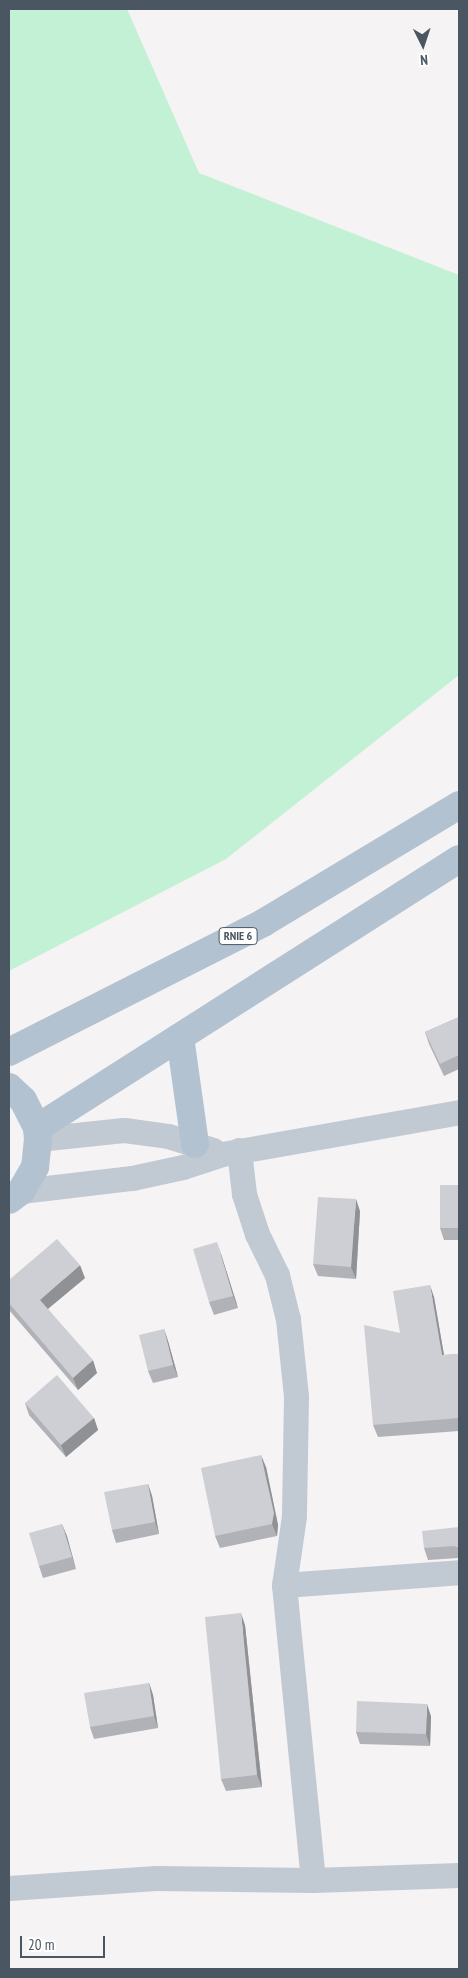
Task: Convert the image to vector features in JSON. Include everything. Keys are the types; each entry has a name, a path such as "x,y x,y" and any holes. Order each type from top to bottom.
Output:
{"main road":[{"name":"RNIE 6","path":"9,1052 263,923 459,805"},
{"path":"38,1134 180,1037 459,859"},
{"path":"180,1037 195,1144"},
{"path":"9,1088 23,1100 38,1134 35,1167 15,1196"}],"street":[{"path":"15,1196 132,1178 183,1167 230,1152 459,1112"},
{"path":"38,1134 124,1130 168,1136 230,1152"},
{"path":"230,1152 257,1234 277,1274 288,1319 296,1397 294,1516 284,1585 313,1880"},
{"path":"284,1585 459,1572"},
{"path":"9,1888 156,1878 313,1880 459,1875"}],"green space":[{"path":"9,9 127,9 199,173 459,275 459,675 226,859 9,971"}],"building":[{"path":"459,1017 459,1055 440,1064 425,1032"},
{"path":"440,1185 459,1185 459,1228 440,1228"},
{"path":"318,1197 356,1199 351,1267 313,1264"},
{"path":"57,1239 80,1265 40,1300 93,1360 73,1378 9,1303 9,1280"},
{"path":"217,1242 233,1296 209,1302 193,1249"},
{"path":"430,1285 442,1355 459,1354 459,1418 373,1425 364,1325 400,1333 393,1291"},
{"path":"164,1329 173,1365 148,1371 139,1335"},
{"path":"57,1375 94,1418 61,1445 25,1403"},
{"path":"261,1455 274,1513 272,1524 215,1536 201,1468"},
{"path":"148,1484 155,1522 112,1530 104,1492"},
{"path":"62,1524 72,1557 39,1566 29,1533"},
{"path":"459,1527 459,1548 454,1546 424,1548 422,1531"},
{"path":"241,1613 257,1775 221,1779 205,1617"},
{"path":"149,1683 154,1716 90,1727 84,1693"},
{"path":"357,1701 427,1704 426,1734 356,1732"}]}
